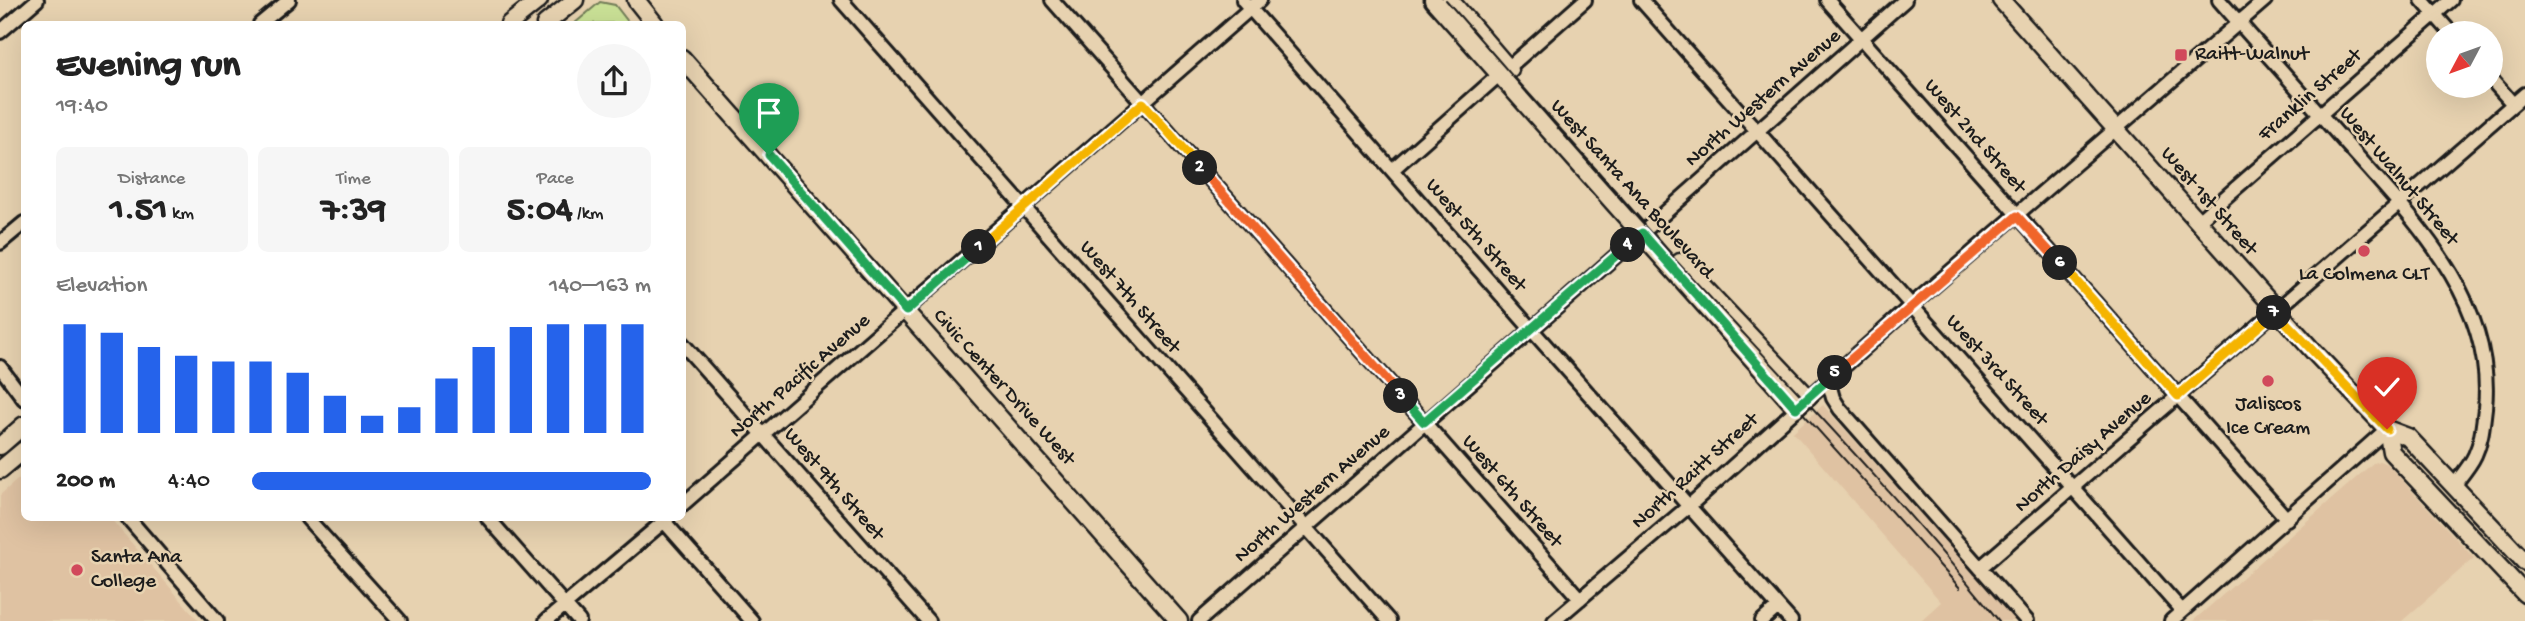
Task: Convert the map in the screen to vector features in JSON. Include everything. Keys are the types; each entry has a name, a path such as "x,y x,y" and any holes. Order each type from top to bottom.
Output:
{"main road":[{"path":"513,21 539,0"},
{"path":"549,21 575,0"},
{"path":"636,0 653,21"},
{"name":"West Santa Ana Boulevard","path":"1433,0 1504,71 1802,403"},
{"name":"West Santa Ana Boulevard","path":"1450,0 1504,71"},
{"name":"West 1st Street","path":"2001,0 2276,312 2387,429 2408,437 2525,562"},
{"name":"Civic Center Drive West","path":"686,63 1179,621"},
{"path":"0,446 21,428"},
{"name":"West 1st Street","path":"2387,429 2391,452 2525,594"},
{"path":"0,470 21,452"}],"street":[{"path":"0,32 37,0"},
{"path":"264,21 289,0"},
{"name":"West 7th Street","path":"841,0 1389,621"},
{"name":"West 6th Street","path":"1052,0 1580,599"},
{"path":"1392,170 1585,0"},
{"name":"West 3rd Street","path":"1641,0 2182,611"},
{"name":"West 2nd Street","path":"1827,0 2287,519"},
{"name":"North Western Avenue","path":"1199,621 1905,0"},
{"name":"West Walnut Street","path":"2219,0 2399,203 2440,255 2458,284 2476,332 2486,391 2482,432 2474,457 2454,485"},
{"name":"North Raitt Street","path":"1554,621 1689,506 1912,305 2265,0"},
{"path":"2422,0 2441,21"},
{"name":"Franklin Street","path":"2197,222 2451,0"},
{"name":"North Pacific Avenue","path":"686,502 1143,103 1251,3"},
{"name":"West 5th Street","path":"1251,3 1392,170 1791,621"},
{"path":"2503,93 2513,104"},
{"name":"North Daisy Avenue","path":"1980,568 2525,94"},
{"path":"0,243 21,226"},
{"name":"West 9th Street","path":"686,347 928,621"},
{"path":"0,367 21,395"},
{"path":"1828,380 1833,398 1840,409 2027,621"},
{"path":"2171,621 2387,429"},
{"path":"131,521 217,621"},
{"path":"310,521 400,621"},
{"path":"491,521 579,621"},
{"path":"546,621 662,521"},
{"path":"666,521 752,621"},
{"path":"1762,621 1778,607"}],"shaded area":[{"path":"1823,405 2016,621 1920,621 1941,602 1793,432"},
{"path":"2379,461 2387,464 2474,558 2402,621 2193,621 2373,463"},
{"name":"Santa Ana College","path":"21,477 21,521 113,521 199,621 0,621 0,495"}],"green space":[{"path":"600,2 615,5 627,21 578,21"}],"tram line":[{"path":"1446,0 1640,221 1892,496 1999,621"},
{"path":"1738,341 1960,588"}],"place":[{"name":"Raitt-Walnut","path":"2181,55"},
{"name":"La Colmena CLT","path":"2364,251"},
{"name":"Jaliscos Ice Cream","path":"2268,381"},
{"name":"Santa Ana College","path":"77,570"}],"route":[{"path":"769,155 906,311 1143,103 1424,422 1642,233 1796,408 2017,216 2178,396 2276,312 2387,429"}]}
